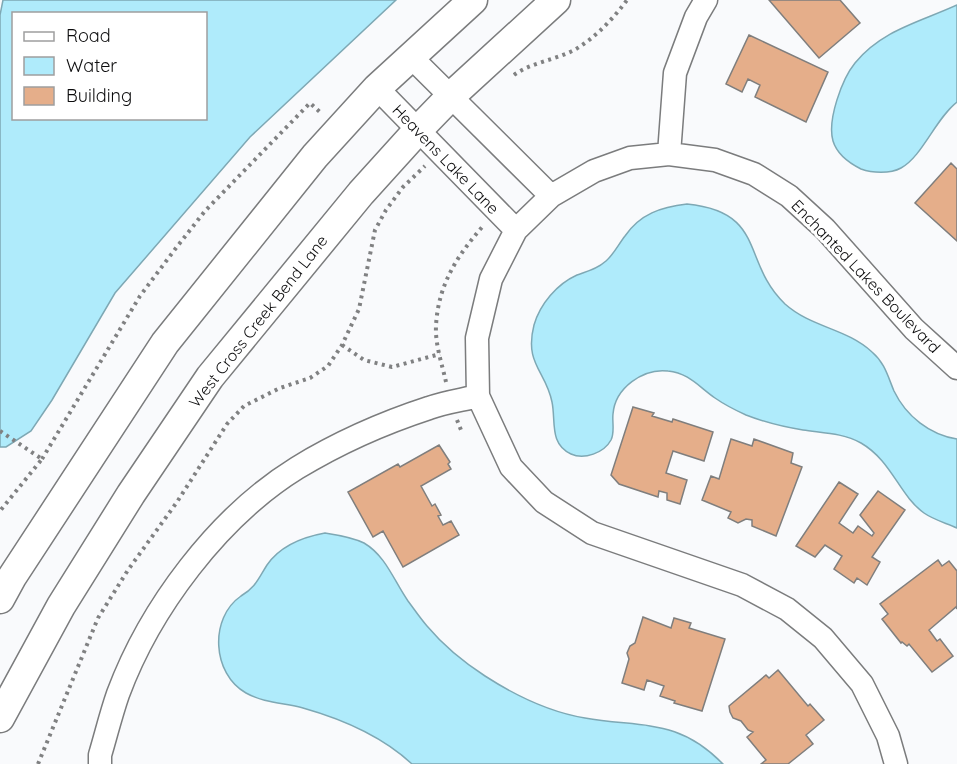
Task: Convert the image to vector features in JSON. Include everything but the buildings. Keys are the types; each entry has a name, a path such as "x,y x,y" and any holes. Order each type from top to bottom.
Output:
{"main road":[{"path":"0,599 12,577 165,343 339,129 377,88 473,0"},
{"name":"West Cross Creek Bend Lane","path":"0,718 66,597 131,494 210,377 361,193 393,178 418,130 450,97 556,0"}],"street":[{"path":"669,154 675,73 696,17 706,0"},
{"path":"411,56 551,196"},
{"name":"Heavens Lake Lane","path":"377,88 516,230"},
{"name":"Enchanted Lakes Boulevard","path":"478,396 477,338 490,279 516,230 551,196 594,171 630,158 669,154 715,160 754,174 789,196 825,229 914,329 953,357"},
{"path":"100,764 100,755 118,694 139,648 164,602 227,525 295,469 341,443 432,407 478,396 511,467 544,502 592,532 742,585 786,609 823,638 862,684 888,736 896,764"}],"path":[{"path":"511,78 524,68 575,49 614,18 627,0"},
{"path":"0,511 42,459 140,296 205,211 310,103 339,129"},
{"path":"38,764 98,618 128,570 177,502 228,424 244,406 280,388 309,378 328,366 342,345 359,309 375,230 386,210 393,178 440,152"},
{"path":"342,345 364,360 393,367 440,354"},
{"path":"0,431 42,459"}],"water":[{"path":"3,0 396,0 250,137 115,293 52,400 31,431 6,447 0,447 0,15"},
{"path":"957,5 957,102 942,118 916,155 901,168 876,172 861,169 852,164 837,150 832,132 837,100 850,70 877,42"},
{"path":"687,204 712,209 730,217 742,228 771,288 785,304 806,318 862,344 880,361 899,400 912,416 928,429 957,439 957,528 936,520 915,506 888,468 872,450 861,443 840,435 789,427 746,415 719,401 688,378 675,372 649,373 640,376 625,388 615,405 613,434 604,449 588,456 576,456 564,450 559,444 556,438 549,391 532,349 534,325 540,310 550,295 563,284 606,261 637,222 668,207"},
{"path":"325,533 355,539 372,548 433,633 477,671 497,683 533,702 559,712 675,732 707,749 723,764 412,764 388,745 347,723 303,708 267,701 246,693 226,673 221,660 220,631 224,618 231,606 259,579 272,558 300,540"}]}
